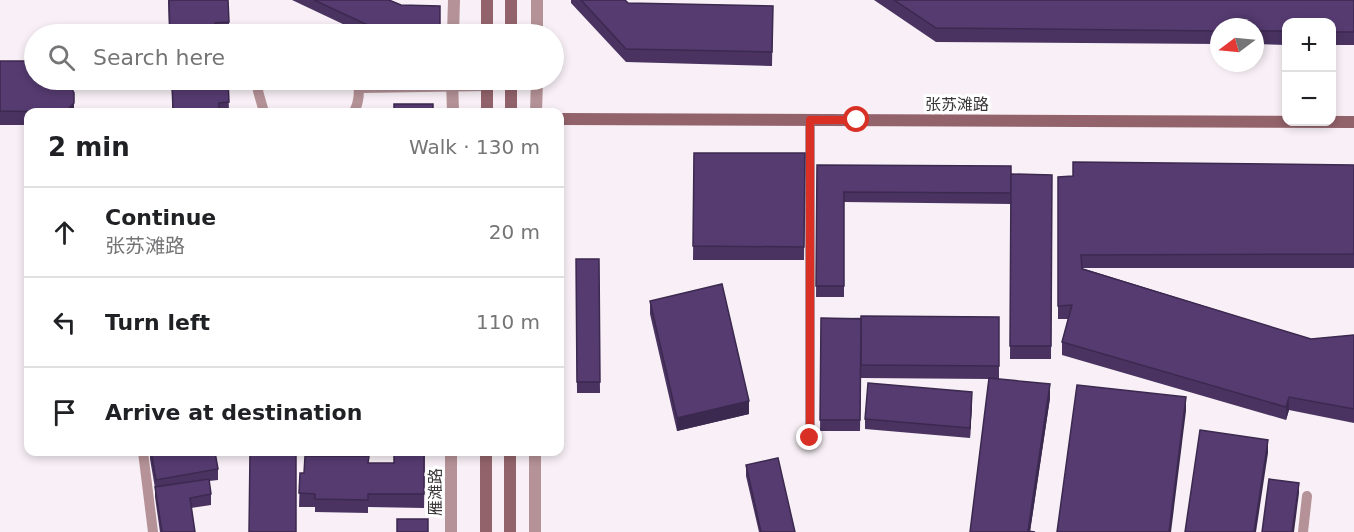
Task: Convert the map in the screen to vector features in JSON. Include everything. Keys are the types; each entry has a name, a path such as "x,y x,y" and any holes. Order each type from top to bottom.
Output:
{"main road":[{"path":"487,0 487,24"},
{"path":"511,0 511,24"},
{"path":"487,90 487,108"},
{"path":"511,90 511,108"},
{"name":"张苏滩路","path":"564,119 1354,122"},
{"path":"486,456 486,532"},
{"path":"510,456 510,532"}],"street":[{"path":"453,24 454,0"},
{"path":"537,0 537,24"},
{"path":"452,90 453,108"},
{"path":"536,108 537,90"},
{"name":"雁滩路","path":"451,532 452,456"},
{"path":"535,456 535,532"}],"lane":[{"path":"258,90 263,108"},
{"path":"356,108 358,90"},
{"path":"810,120 810,438"},
{"path":"144,456 153,532"},
{"path":"1303,532 1307,496"}],"building":[{"path":"169,0 228,0 229,22 170,24"},
{"path":"314,0 389,0 401,5 440,6 440,24 366,24"},
{"path":"581,0 773,6 772,52 626,49"},
{"path":"894,0 1354,0 1354,32 1336,32 1336,18 1282,18 1282,31 1264,31 1264,18 1210,18 1210,31 936,28"},
{"path":"0,61 24,61 24,90 72,90 74,93 74,103 69,108 24,108 24,111 0,111"},
{"path":"172,90 228,90 229,102 219,103 219,108 173,108"},
{"path":"394,104 433,104 433,108 394,108"},
{"path":"694,153 805,153 804,247 693,246"},
{"path":"1073,162 1354,165 1354,254 1081,255 1082,269 1311,339 1354,335 1354,409 1289,397 1286,407 1062,342 1072,305 1058,306 1058,177 1073,176"},
{"path":"817,165 1011,166 1011,193 844,192 844,286 816,286"},
{"path":"1011,174 1052,175 1051,346 1010,346"},
{"path":"576,259 599,259 600,382 577,382"},
{"path":"722,284 749,401 677,418 650,301"},
{"path":"861,316 999,317 999,366 861,365"},
{"path":"821,318 861,319 860,420 820,420"},
{"path":"989,378 1050,384 1028,531 1035,532 970,532"},
{"path":"868,383 972,392 970,428 865,419"},
{"path":"1077,385 1186,397 1169,532 1057,532"},
{"path":"1200,430 1268,440 1254,532 1185,532"},
{"path":"152,456 216,456 218,469 156,480"},
{"path":"250,456 296,456 296,532 249,532"},
{"path":"305,456 369,456 368,463 394,463 394,456 424,456 424,494 368,494 368,500 315,499 315,494 299,493 300,473 304,473"},
{"path":"778,458 795,532 761,532 746,465"},
{"path":"209,479 211,494 190,498 195,532 162,532 155,487"},
{"path":"1269,479 1299,483 1292,532 1262,532"},
{"path":"397,519 428,519 428,532 397,532"}],"route":[{"path":"810,438 810,120 857,120"}]}
